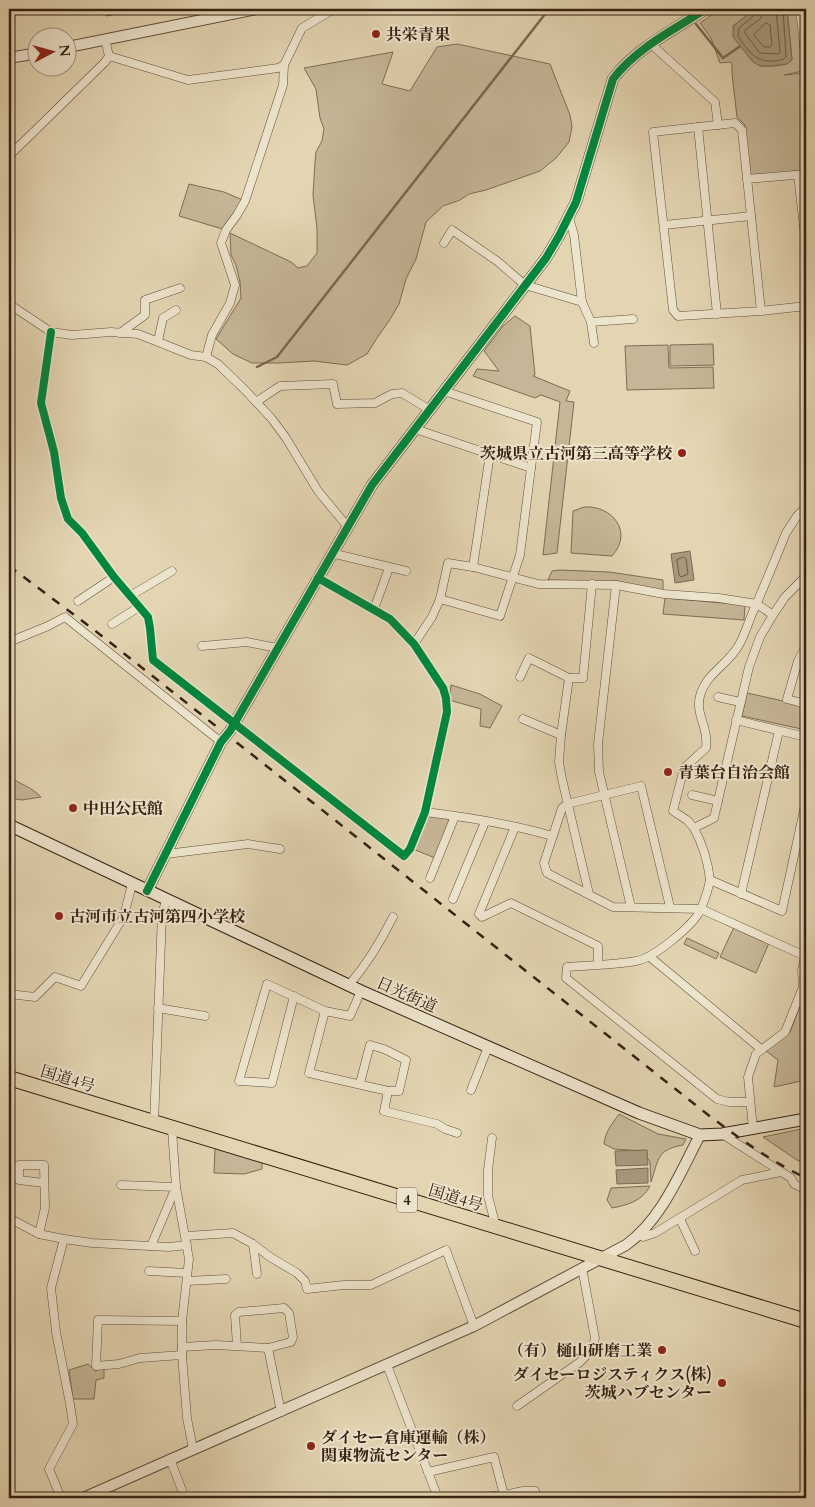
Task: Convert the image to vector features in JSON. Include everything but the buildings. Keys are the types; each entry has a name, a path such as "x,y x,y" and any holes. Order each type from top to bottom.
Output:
{"highway":[{"name":"国道4号","path":"9,1078 806,1322"}],"main road":[{"name":"日光街道","path":"9,825 361,991 639,1113 700,1135 722,1134 806,1119"}],"street":[{"path":"78,45 257,9"},
{"path":"206,357 212,335 230,303 235,285 221,243 226,230 238,216 245,201 283,85 284,64 302,28 334,9"},
{"path":"147,891 221,742 234,723 372,485 546,258 569,218 584,177 613,79 621,68 634,57 706,9"},
{"path":"800,9 806,63"},
{"path":"105,39 109,56"},
{"path":"652,45 715,102 718,125"},
{"path":"9,58 28,55"},
{"path":"109,56 188,80 278,68 284,64"},
{"path":"9,156 109,56"},
{"path":"761,311 742,130 734,123 653,132 673,310 678,316 761,311 806,306"},
{"path":"698,127 716,314"},
{"path":"747,179 802,174 806,244"},
{"path":"664,225 751,216"},
{"path":"569,218 574,235 582,302 591,322 594,343"},
{"path":"444,243 452,230 478,247 526,285 582,302"},
{"path":"120,333 145,315 145,300 180,288"},
{"path":"9,304 51,332 72,335 138,334 191,355 206,357 218,364 256,402 286,438 318,491 347,526"},
{"path":"158,341 163,318 176,310"},
{"path":"591,322 633,319"},
{"path":"51,332 41,403 54,452 60,498 68,520 82,533 114,577 148,618 153,660 404,856 410,849 425,812 447,712 443,688 414,644 390,619 318,578"},
{"path":"256,402 280,386 333,384 337,404 375,403 392,394 402,393 430,410"},
{"path":"440,599 500,616 520,555 537,422 444,391"},
{"path":"415,429 531,468"},
{"path":"473,567 490,454"},
{"path":"750,1102 729,1102 717,1099 566,978 567,967 637,961 650,957 671,942 695,918 701,909 710,880 709,868 702,843 694,828 673,811 684,768 706,748 706,729 698,708 699,697 714,672 738,647 786,532 806,507"},
{"path":"331,553 406,571"},
{"path":"414,644 432,617 440,599 448,563 473,567 538,584 616,585 664,594 719,598 756,604 773,614"},
{"path":"374,609 389,568"},
{"path":"130,596 172,571"},
{"path":"694,828 714,818 740,702 749,667 760,637 785,597 806,576"},
{"path":"78,601 114,577"},
{"path":"520,677 529,658 568,678 583,678 592,584"},
{"path":"616,585 598,744 599,772 631,907"},
{"path":"112,624 140,607"},
{"path":"9,642 65,617 221,742"},
{"path":"202,646 248,642 277,648"},
{"path":"806,646 798,661 787,699 806,704"},
{"path":"568,678 559,762 567,804 589,894"},
{"path":"718,697 740,702"},
{"path":"523,719 561,735"},
{"path":"736,720 806,738"},
{"path":"741,894 779,732"},
{"path":"670,907 640,786 567,804 562,808 544,863 547,873 614,907 701,909 806,955 802,970 803,986 785,1032 756,1054 748,1077 753,1129"},
{"path":"692,795 718,801"},
{"path":"710,880 782,911 806,801"},
{"path":"425,812 515,827 552,836"},
{"path":"430,878 455,816"},
{"path":"453,898 485,822"},
{"path":"515,827 480,914 482,917 511,903 598,946 598,964"},
{"path":"166,854 248,844 280,849"},
{"path":"9,994 35,997 55,977 81,986 124,916 132,884"},
{"path":"154,1123 162,915 166,900"},
{"path":"349,985 368,962 393,916"},
{"path":"650,957 761,1049"},
{"path":"294,996 272,1083 239,1081 267,984 294,996 325,1011 350,1016 361,991"},
{"path":"158,1008 205,1016"},
{"path":"325,1011 309,1073 360,1083 388,1091 399,1091 406,1060 370,1044 360,1083"},
{"path":"470,1090 488,1047"},
{"path":"388,1091 384,1111 438,1124 445,1130 458,1133"},
{"path":"172,1129 176,1187 186,1236 188,1258 182,1321 182,1351 186,1418 192,1449"},
{"path":"722,1134 792,1178 794,1184 806,1190"},
{"path":"83,1498 474,1326 626,1245 639,1235 654,1218 700,1135"},
{"path":"492,1138 488,1170 488,1196 496,1227"},
{"path":"639,1235 643,1237 656,1233 742,1180 781,1172"},
{"path":"39,1234 44,1208 44,1183"},
{"path":"121,1185 176,1187"},
{"path":"151,1246 176,1187"},
{"path":"9,1218 39,1234 64,1239 92,1243 151,1246 187,1245"},
{"path":"680,1218 695,1251"},
{"path":"186,1236 233,1233 297,1273 305,1281 307,1289 371,1284 446,1250 474,1326"},
{"path":"61,1498 49,1469 73,1424 56,1332 51,1288 64,1239"},
{"path":"253,1244 257,1274"},
{"path":"517,1406 580,1362 592,1350 596,1338 582,1268"},
{"path":"149,1271 187,1277 226,1279"},
{"path":"182,1321 98,1320 96,1366 119,1364 140,1358 216,1345 268,1348 291,1342 293,1337 289,1313 284,1308 239,1312 235,1315 237,1346"},
{"path":"268,1348 281,1412"},
{"path":"386,1365 438,1498"},
{"path":"428,1472 494,1457 504,1495"},
{"path":"170,1459 185,1498"},
{"path":"471,1498 523,1491 534,1491 536,1498"}],"shaded area":[{"path":"110,9 147,9 106,16"},
{"path":"720,9 755,9 733,26 760,66 768,66 781,65 792,60 787,9 797,9 803,71 784,75 804,73 806,170 749,176 745,125 737,117 732,64 730,62 720,63 711,38 700,23"},
{"path":"457,44 550,64 570,115 572,127 569,142 556,158 540,171 469,194 460,200 443,206 426,222 416,259 406,279 399,304 367,354 347,365 314,361 252,363 233,354 216,339 241,298 240,282 236,265 231,255 230,233 291,262 298,268 307,266 317,253 317,228 313,195 316,152 322,141 324,129 320,118 316,89 304,68 393,52 382,84 410,91 437,47"},
{"path":"189,184 224,192 245,201 226,230 179,216"},
{"path":"515,316 530,326 535,375 533,376 570,391 566,401 574,402 557,553 543,555 560,402 541,395 535,398 473,376 477,369 499,371 484,351 503,326"},
{"path":"713,344 714,365 670,366 670,345"},
{"path":"668,345 669,368 713,367 714,388 627,390 625,346"},
{"path":"584,507 603,510 617,522 621,538 612,556 571,553 573,511"},
{"path":"552,571 609,572 663,580 663,591 597,581 548,580"},
{"path":"665,598 745,605 744,620 663,614"},
{"path":"451,685 480,694 502,706 490,728 480,726 481,709 449,700"},
{"path":"747,693 806,706 806,730 742,716"},
{"path":"9,776 41,797 22,800 9,798"},
{"path":"426,814 452,817 435,858 413,849"},
{"path":"734,927 769,943 756,973 720,957"},
{"path":"687,938 719,953 716,959 684,944"},
{"path":"806,991 806,1080 774,1087 778,1060 766,1051 790,1032"},
{"path":"619,1114 658,1134 686,1139 683,1145 663,1153 651,1182 650,1162 643,1151 614,1149 604,1144 607,1132"},
{"path":"806,1128 806,1164 763,1137"},
{"path":"215,1148 262,1162 262,1169 244,1174 214,1173"},
{"path":"650,1186 639,1199 629,1204 612,1208 607,1200 611,1188"},
{"path":"88,1364 95,1371 104,1368 104,1378 96,1380 94,1399 73,1399 69,1370"}],"water":[{"path":"755,9 787,9 792,60 787,64 760,66 753,62 733,37 733,26"},
{"path":"690,551 694,580 675,583 671,554"},
{"path":"647,1150 648,1165 616,1166 615,1151"},
{"path":"648,1168 648,1183 617,1184 616,1170"}],"waterway":[{"path":"257,367 277,357 549,9"},
{"path":"685,9 688,12"},
{"path":"696,24 723,58 739,47"}],"railway":[{"path":"9,566 93,629 707,1114 767,1157 806,1178"}],"cycle path":[{"path":"147,891 221,742 230,731 372,485 546,258 559,236 576,202 613,79 632,58 706,9"},
{"path":"51,332 41,403 54,452 61,498 68,519 82,533 114,577 148,617 153,660 404,856 410,849 425,812 447,712 443,688 414,644 390,619 318,578"}],"place":[{"name":"共栄青果","path":"376,34"},
{"name":"茨城県立古河第三高等学校","path":"682,453"},
{"name":"青葉台自治会館","path":"668,772"},
{"name":"中田公民館","path":"73,808"},
{"name":"古河市立古河第四小学校","path":"59,916"},
{"name":"（有）樋山研磨工業","path":"662,1350"},
{"name":"ダイセーロジスティクス(株) 茨城ハブセンター","path":"722,1383"},
{"name":"ダイセー倉庫運輸（株） 関東物流センター","path":"311,1446"}]}
